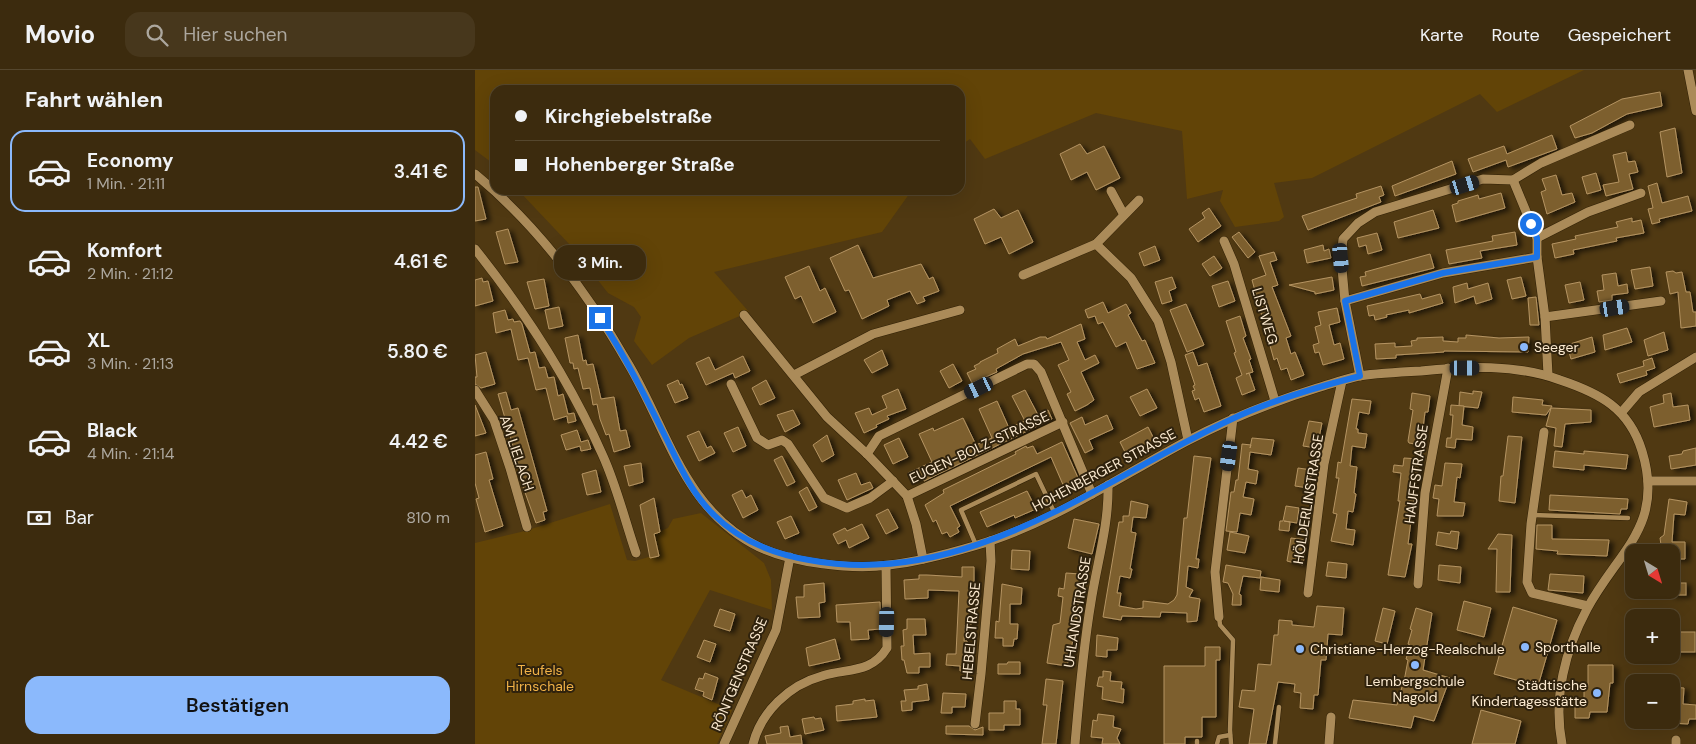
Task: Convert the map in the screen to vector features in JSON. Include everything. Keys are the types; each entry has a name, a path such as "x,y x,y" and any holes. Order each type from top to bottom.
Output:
{"street":[{"path":"1688,70 1696,111"},
{"path":"1360,376 1345,301 1341,258 1343,238 1358,223 1375,212 1483,179 1513,180 1541,163 1630,125"},
{"name":"HOHENBERGER STRASSE","path":"475,174 490,188"},
{"path":"1513,180 1537,238 1537,257 1545,317 1548,376"},
{"path":"1111,191 1124,215"},
{"path":"1537,238 1588,212 1641,193"},
{"name":"HOHENBERGER STRASSE","path":"498,195 516,212 551,253 592,306 632,368 695,493 714,515 760,547 790,557 829,564 886,566 923,559 990,541 1055,514 1188,440 1233,418 1275,401 1342,380 1360,376 1447,368 1498,368 1548,376 1591,390 1607,399 1632,428 1642,450 1648,481 1649,501 1634,541 1588,606 1568,654 1560,686 1559,726 1563,744"},
{"path":"1023,275 1096,244 1139,200"},
{"name":"LISTWEG","path":"1224,241 1234,264 1275,401"},
{"path":"1096,244 1131,278 1158,322 1171,362 1188,440"},
{"path":"475,249 501,281 543,341 582,413 603,457 636,554"},
{"path":"1345,301 1443,273 1537,257"},
{"path":"1545,317 1661,301"},
{"path":"794,375 873,334 960,310"},
{"path":"744,315 827,417 867,454 907,496 916,524 923,559"},
{"path":"1621,413 1639,392 1696,358"},
{"path":"867,454 879,436 1027,364 1034,364 1041,372 1092,494"},
{"name":"HAUFFSTRASSE","path":"1418,584 1425,493 1447,368"},
{"name":"HÖLDERLINSTRASSE","path":"1308,593 1324,464 1342,380"},
{"path":"731,384 757,438 768,445 781,440 788,444 824,498 847,508 870,498 893,481"},
{"name":"AM LIELACH","path":"475,390 494,420 527,527"},
{"path":"1219,617 1215,572 1233,418"},
{"name":"EUGEN-BOLZ-STRASSE","path":"907,496 1063,422"},
{"path":"1544,432 1532,515 1527,582 1532,593 1588,606"},
{"path":"1648,481 1696,481"},
{"name":"UHLANDSTRASSE","path":"1075,744 1081,671 1091,601 1109,510 1108,485"},
{"name":"HEBELSTRASSE","path":"975,724 991,561 990,541"},
{"name":"RÖNTGENSTRASSE","path":"724,744 775,630 790,557"},
{"path":"753,744 757,729 772,708 789,691 821,676 861,668 880,660 887,648 886,566"},
{"path":"1329,744 1331,717"}],"lane":[{"path":"976,545 961,510 1036,474 1055,514"},
{"path":"1532,515 1628,518"},
{"path":"1219,617 1220,625 1233,640 1231,744"},
{"path":"1275,744 1279,707"},
{"path":"1217,744 1219,737 1230,735"}],"green space":[{"path":"475,70 1584,70 1497,112 1480,94 1312,178 1274,183 1284,217 1279,221 1235,227 1220,201 1223,190 1187,199 1182,131 1096,113 985,159 970,139 965,142 965,85 490,85 490,161 475,150"},
{"path":"523,195 908,195 882,232 714,272 749,312 689,338 652,365 634,341 641,317 634,307 608,293 571,246"},
{"name":"Teufels Hirnschale","path":"610,504 627,560 635,561 659,554 654,534 668,528 673,519 701,513 764,563 771,580 772,610 710,590 661,680 732,710 717,744 475,744 475,543 525,531"}],"building":[{"path":"1660,92 1662,106 1627,114 1592,133 1575,138 1570,126 1622,99"},
{"path":"1675,128 1682,173 1667,177 1660,132"},
{"path":"1552,135 1557,149 1508,167 1506,160 1473,172 1468,159 1504,146 1507,154"},
{"path":"1080,144 1087,154 1104,146 1120,178 1096,190 1087,172 1071,180 1060,154"},
{"path":"1626,152 1628,162 1635,161 1638,172 1629,174 1633,189 1606,196 1603,185 1619,182 1613,155"},
{"path":"1452,161 1456,174 1395,196 1392,186"},
{"path":"1596,173 1601,190 1587,194 1582,177"},
{"path":"1556,175 1562,195 1572,193 1575,202 1547,214 1541,192 1546,190 1542,179"},
{"path":"1657,183 1662,203 1688,196 1692,211 1659,219 1660,222 1652,224 1648,209 1653,208 1648,186"},
{"path":"1381,186 1384,195 1379,197 1381,202 1308,230 1302,216 1357,198 1356,194"},
{"path":"475,187 478,187 486,219 475,221"},
{"path":"1501,193 1505,208 1456,222 1452,205 1458,203 1458,201 1478,195 1479,199"},
{"path":"1209,208 1221,226 1198,242 1189,229 1205,218 1202,213"},
{"path":"994,209 1001,218 1018,210 1033,242 1009,254 1001,237 985,244 974,219"},
{"path":"1433,210 1439,228 1398,238 1394,222"},
{"path":"1632,218 1632,222 1641,220 1644,233 1616,238 1617,241 1573,250 1574,254 1555,258 1552,244 1576,239 1575,236 1618,227 1616,222"},
{"path":"508,229 518,262 505,264 496,232"},
{"path":"1239,232 1255,252 1248,258 1232,237"},
{"path":"1515,232 1517,245 1480,251 1482,258 1449,264 1446,250 1493,241 1492,236"},
{"path":"1377,233 1382,250 1368,254 1366,245 1359,247 1357,238"},
{"path":"858,245 873,278 921,264 929,279 933,277 939,291 923,297 925,301 917,304 910,291 887,300 889,306 862,319 849,290 845,291 830,258"},
{"path":"1323,245 1324,251 1329,249 1331,258 1307,263 1304,250"},
{"path":"1155,246 1160,260 1144,266 1139,253"},
{"path":"1274,252 1277,260 1270,262 1278,285 1272,287 1291,336 1286,338 1291,354 1295,352 1304,375 1291,380 1287,368 1281,370 1277,358 1274,360 1252,280 1266,275 1259,256"},
{"path":"1430,254 1434,268 1362,286 1360,277 1366,276 1365,272"},
{"path":"1214,256 1222,268 1210,276 1202,264"},
{"path":"809,266 820,291 825,288 836,312 813,323 801,296 795,299 785,277"},
{"path":"1650,267 1653,286 1635,289 1631,270"},
{"path":"1673,271 1676,273 1682,272 1686,292 1690,292 1693,312 1696,312 1696,326 1681,328 1678,292 1670,294 1666,272"},
{"path":"1616,273 1618,286 1627,284 1628,293 1612,295 1612,300 1599,302 1597,291 1604,290 1602,275"},
{"path":"1172,277 1176,288 1169,291 1172,301 1162,304 1155,282"},
{"path":"1332,277 1334,290 1315,294 1315,292 1289,285"},
{"path":"1521,277 1526,296 1512,299 1507,280"},
{"path":"482,278 483,282 488,281 493,301 475,306 475,280"},
{"path":"544,279 549,306 535,309 527,282"},
{"path":"1228,281 1235,301 1219,307 1212,286"},
{"path":"1580,282 1584,300 1569,303 1565,285"},
{"path":"1467,283 1468,289 1488,283 1492,299 1476,304 1474,296 1455,303 1453,287"},
{"path":"1420,294 1422,299 1440,294 1443,303 1409,313 1409,310 1386,315 1387,317 1375,320 1374,315 1369,316 1367,306"},
{"path":"1536,297 1539,325 1530,325 1528,298"},
{"path":"1103,302 1108,313 1126,304 1131,313 1128,315 1142,341 1145,340 1155,363 1137,369 1126,342 1116,347 1103,322 1098,324 1095,316 1088,318 1085,310"},
{"path":"1186,304 1204,345 1187,352 1170,310"},
{"path":"559,307 563,326 549,329 545,310"},
{"path":"1337,308 1340,322 1329,325 1334,345 1340,343 1344,359 1323,365 1319,352 1315,353 1313,345 1319,343 1315,327 1321,325 1318,312"},
{"path":"505,310 508,320 520,321 522,324 530,353 535,352 539,368 545,367 548,378 554,377 558,396 563,394 568,414 574,413 576,421 568,423 567,416 554,420 546,388 536,390 528,358 518,360 511,329 496,333 493,313"},
{"path":"1240,316 1246,336 1243,338 1251,359 1249,360 1253,372 1249,373 1255,390 1242,395 1236,378 1242,375 1226,321"},
{"path":"1081,324 1085,339 1077,342 1085,360 1095,355 1099,363 1081,372 1094,400 1075,411 1067,394 1071,392 1058,365 1069,360 1061,342 1023,354 996,369 997,372 972,383 967,373 976,369 974,366 980,362 998,353 997,349 1015,339 1018,346 1040,337 1046,337 1047,339"},
{"path":"1627,328 1632,342 1605,350 1603,335"},
{"path":"1664,332 1668,350 1648,356 1644,340"},
{"path":"578,335 583,361 586,360 587,365 593,364 601,399 614,397 620,431 626,430 630,447 614,452 609,434 606,435 600,419 597,404 593,405 590,388 583,389 578,368 574,369 573,363 570,363 565,338"},
{"path":"1466,335 1499,338 1529,337 1528,352 1444,351 1396,355 1396,358 1376,359 1375,344 1395,343 1395,347 1412,346 1411,341 1417,340 1417,338 1443,337 1443,341 1458,342 1458,338 1466,338"},
{"path":"1592,337 1595,352 1571,359 1567,345"},
{"path":"882,350 888,365 872,373 864,360"},
{"path":"486,352 495,384 481,388 475,384 475,377 477,377 475,355"},
{"path":"1193,352 1198,366 1207,363 1221,406 1204,412 1199,398 1195,400 1192,391 1195,390 1193,386 1195,385 1185,355"},
{"path":"743,356 750,371 735,378 733,373 706,385 696,363 709,357 715,370"},
{"path":"1652,358 1655,368 1646,371 1647,375 1620,383 1617,374 1644,366 1643,361"},
{"path":"953,364 962,381 949,388 940,371"},
{"path":"678,380 680,385 682,384 688,398 675,403 667,385"},
{"path":"766,380 775,398 760,405 752,388"},
{"path":"898,389 906,409 887,416 889,419 864,433 855,413 869,408 872,415 887,408 882,396"},
{"path":"1147,389 1157,408 1140,416 1130,397"},
{"path":"1025,390 1038,415 1048,410 1052,419 924,481 922,476 912,481 908,473 932,462 919,434 933,428 934,431 963,418 976,445 992,438 979,409 997,401 1009,428 1025,421 1012,396"},
{"path":"1473,391 1482,392 1478,408 1459,406 1460,392 1473,394"},
{"path":"506,392 511,410 518,408 547,511 543,512 545,520 536,523 522,484 524,484 498,394"},
{"path":"1412,393 1430,396 1428,412 1425,412 1421,445 1409,443 1408,441 1413,410 1410,409"},
{"path":"1671,393 1673,407 1688,405 1690,420 1654,427 1650,407 1664,403 1663,395"},
{"path":"1513,397 1543,400 1542,405 1552,406 1546,415 1512,412"},
{"path":"1352,399 1371,401 1369,414 1359,412 1356,429 1358,429 1358,433 1367,434 1365,448 1352,446 1350,466 1357,467 1354,493 1356,494 1353,512 1348,511 1346,529 1355,530 1353,545 1331,541 1337,514 1333,513 1339,478 1336,478 1338,462 1341,463"},
{"path":"475,405 486,433 475,436"},
{"path":"1451,405 1464,406 1462,425 1473,427 1472,440 1456,439 1455,448 1446,447 1447,438 1451,438 1453,415 1450,415"},
{"path":"1551,408 1591,410 1591,422 1565,424 1562,447 1554,446 1556,428 1546,426"},
{"path":"793,410 800,424 785,432 777,415"},
{"path":"1107,415 1113,429 1089,440 1093,449 1085,453 1070,423 1082,417 1085,425"},
{"path":"1309,421 1322,423 1317,448 1303,446"},
{"path":"738,427 746,446 733,452 724,433"},
{"path":"1148,427 1156,443 1145,449 1143,445 1126,454 1120,442"},
{"path":"577,430 581,442 588,440 591,449 581,451 580,446 566,450 561,435"},
{"path":"699,431 707,448 711,446 715,453 699,461 687,436"},
{"path":"827,435 834,455 822,462 813,445"},
{"path":"1508,436 1522,437 1515,503 1499,501"},
{"path":"899,438 908,457 893,464 884,445"},
{"path":"1252,438 1274,440 1271,455 1250,452 1248,469 1258,471 1256,484 1246,482 1243,497 1254,499 1251,515 1240,513 1237,532 1226,531 1231,492 1234,492 1236,480 1238,480 1242,444 1251,445"},
{"path":"1062,442 1079,480 1064,487 1051,457 950,506 960,526 957,528 959,532 950,537 947,532 942,534 936,520 933,522 925,505 944,493 943,490 1016,454 1015,452 1026,446 1027,448 1033,446 1037,454"},
{"path":"1696,448 1696,465 1671,469 1669,456 1682,454 1683,451"},
{"path":"1555,451 1584,454 1584,451 1628,455 1626,469 1584,465 1584,470 1553,467"},
{"path":"486,452 493,479 489,480 503,526 485,532 476,499 479,498 475,483 475,455"},
{"path":"782,456 795,482 787,486 774,460"},
{"path":"1194,456 1211,458 1196,559 1199,559 1198,568 1188,566 1186,587 1193,590 1189,597 1200,599 1197,621 1187,622 1187,613 1161,612 1160,617 1122,616 1121,620 1103,617 1119,522 1123,522 1123,516 1129,516 1131,501 1148,505 1146,518 1133,517 1131,532 1136,533 1130,569 1132,569 1130,578 1120,576 1117,593 1121,593 1119,606 1136,609 1143,608 1143,601 1168,604 1177,595 1184,518 1187,518"},
{"path":"1404,458 1419,459 1408,544 1412,544 1405,577 1388,575 1400,501 1398,501 1401,473 1393,472 1394,465 1403,466"},
{"path":"641,463 643,482 629,486 624,466"},
{"path":"1445,463 1462,464 1460,478 1457,477 1454,502 1465,503 1463,516 1437,516 1439,499 1433,498 1435,485 1442,486"},
{"path":"1298,468 1312,470 1309,488 1295,486"},
{"path":"596,470 601,492 587,495 582,474"},
{"path":"856,473 861,485 870,482 873,488 847,500 838,480"},
{"path":"807,487 817,507 809,511 799,492"},
{"path":"742,490 746,498 751,495 758,510 743,518 732,495"},
{"path":"1027,491 1036,509 1015,518 1014,515 987,527 980,512"},
{"path":"1550,495 1628,499 1627,509 1621,509 1620,514 1549,510"},
{"path":"654,498 660,532 654,534 659,556 650,558 640,505"},
{"path":"1669,499 1687,502 1685,515 1674,514 1672,542 1685,542 1685,559 1680,559 1680,544 1661,544 1660,538 1664,535"},
{"path":"1286,506 1299,508 1297,523 1284,521 1290,522 1289,531 1279,530 1280,521 1283,521"},
{"path":"888,509 898,528 886,534 876,515"},
{"path":"791,516 799,533 785,539 777,522"},
{"path":"1074,519 1099,524 1092,554 1068,548"},
{"path":"862,524 869,538 849,548 846,540 838,544 833,534 845,528 847,531"},
{"path":"1537,525 1552,525 1552,539 1609,540 1607,556 1557,554 1558,551 1536,549"},
{"path":"1451,531 1459,532 1457,549 1436,545 1438,532 1450,534"},
{"path":"1230,532 1249,536 1245,553 1227,550"},
{"path":"1498,534 1512,535 1510,592 1496,592 1497,549 1488,549"},
{"path":"1291,538 1306,540 1303,565 1287,561"},
{"path":"1012,550 1030,551 1029,570 1011,569"},
{"path":"1328,562 1347,564 1346,578 1326,576"},
{"path":"1226,565 1261,571 1260,578 1243,576 1239,594 1241,595 1241,605 1232,605 1233,594 1228,583 1223,582"},
{"path":"1439,565 1461,567 1460,583 1438,580"},
{"path":"962,567 974,567 974,588 976,588 976,596 972,596 971,625 965,625 964,641 967,641 966,660 970,660 970,671 960,671 960,666 946,665 947,654 956,654 959,591 928,590 928,598 905,599 904,580 919,579 919,575 962,577"},
{"path":"1066,573 1080,574 1079,586 1081,586 1075,631 1067,666 1047,663 1053,625 1060,623 1063,597 1058,596 1059,588 1064,589"},
{"path":"1550,574 1584,576 1583,593 1548,590"},
{"path":"1261,577 1280,580 1279,592 1260,590"},
{"path":"824,583 825,602 819,603 820,617 798,618 796,597 804,597 804,585"},
{"path":"1680,583 1686,583 1686,595 1680,595"},
{"path":"1002,584 1022,588 1021,604 1010,604 1010,624 1018,624 1017,639 1014,639 1013,646 1003,646 1003,638 995,638 996,621 999,622"},
{"path":"1464,601 1491,608 1484,637 1457,630"},
{"path":"880,602 881,629 868,630 869,639 851,640 850,622 837,622 836,605"},
{"name":"Christiane-Herzog-Realschule","path":"1317,606 1344,608 1342,635 1328,634 1326,660 1321,660 1318,695 1314,695 1313,709 1300,708 1301,693 1294,692 1295,684 1278,682 1266,744 1249,744 1254,709 1239,707 1242,690 1255,691 1258,664 1271,665 1274,635 1278,635 1279,620 1292,621 1292,625 1314,627"},
{"name":"Sporthalle","path":"1513,607 1557,620 1538,686 1494,674"},
{"path":"1383,608 1395,611 1387,644 1375,641"},
{"name":"Lembergschule Nagold","path":"1416,608 1432,613 1423,670 1450,678 1434,721 1414,716 1411,728 1349,718 1353,700 1397,705 1405,676 1408,660 1406,659 1410,645 1408,644 1412,630 1410,629"},
{"path":"720,609 735,614 730,631 714,626"},
{"path":"907,619 925,619 926,635 913,635 914,654 930,653 930,667 919,667 919,673 907,673 904,660 902,660 901,646 904,646 903,630 907,629"},
{"path":"1680,632 1695,632 1695,652 1680,652"},
{"path":"1097,635 1118,638 1117,650 1107,650 1107,657 1096,656"},
{"path":"835,639 840,659 809,666 806,648"},
{"path":"704,640 716,644 710,662 697,657"},
{"path":"1205,647 1220,647 1220,660 1216,660 1216,717 1202,717 1202,737 1185,737 1185,744 1164,744 1164,666 1205,666"},
{"path":"1008,662 1020,662 1020,674 998,674 998,664 1007,664"},
{"name":"Städtische Kindertagesstätte","path":"1588,665 1613,665 1613,683 1610,683 1607,712 1590,712 1589,718 1575,718 1575,707 1580,707 1580,700 1584,700 1584,687 1588,687"},
{"path":"1103,671 1111,672 1110,681 1122,682 1121,689 1124,689 1123,703 1102,699 1103,687 1097,686 1099,677 1103,677"},
{"path":"705,673 718,678 712,700 703,696 704,692 695,689 699,678 703,679"},
{"path":"1046,679 1063,681 1056,744 1042,744 1047,705 1043,705"},
{"path":"927,684 929,700 912,702 912,710 902,711 901,701 906,701 904,690 918,689 918,686"},
{"path":"1680,688 1684,688 1683,704 1696,705 1696,719 1689,719 1688,724 1680,724"},
{"path":"943,693 966,694 965,707 952,707 952,713 941,713"},
{"path":"865,699 865,701 874,700 877,717 837,721 836,706 853,704 853,701"},
{"path":"1004,701 1016,701 1016,709 1020,709 1020,725 1004,725 1004,730 989,730 989,713 1004,713"},
{"path":"1481,710 1521,721 1515,744 1472,744"},
{"path":"1098,714 1114,716 1113,727 1121,729 1117,738 1120,744 1102,744 1103,738 1091,737 1093,720 1097,721"},
{"path":"814,717 815,719 821,718 824,730 805,734 802,719"},
{"path":"788,726 790,737 801,735 802,744 767,744 765,736 781,733 780,727"},
{"path":"946,726 969,726 975,730 983,727 983,735 946,734"}],"place":[{"name":"Seeger","path":"1524,347"},
{"name":"Sporthalle","path":"1525,647"},
{"name":"Christiane-Herzog-Realschule","path":"1300,649"},
{"name":"Lembergschule Nagold","path":"1415,665"},
{"name":"Städtische Kindertagesstätte","path":"1597,693"}],"route":[{"path":"600,318 632,368 689,484 714,515 760,547 790,557 829,564 886,566 923,559 990,541 1055,514 1233,418 1275,401 1360,376 1345,301 1443,273 1537,257 1537,238 1531,224"}]}
